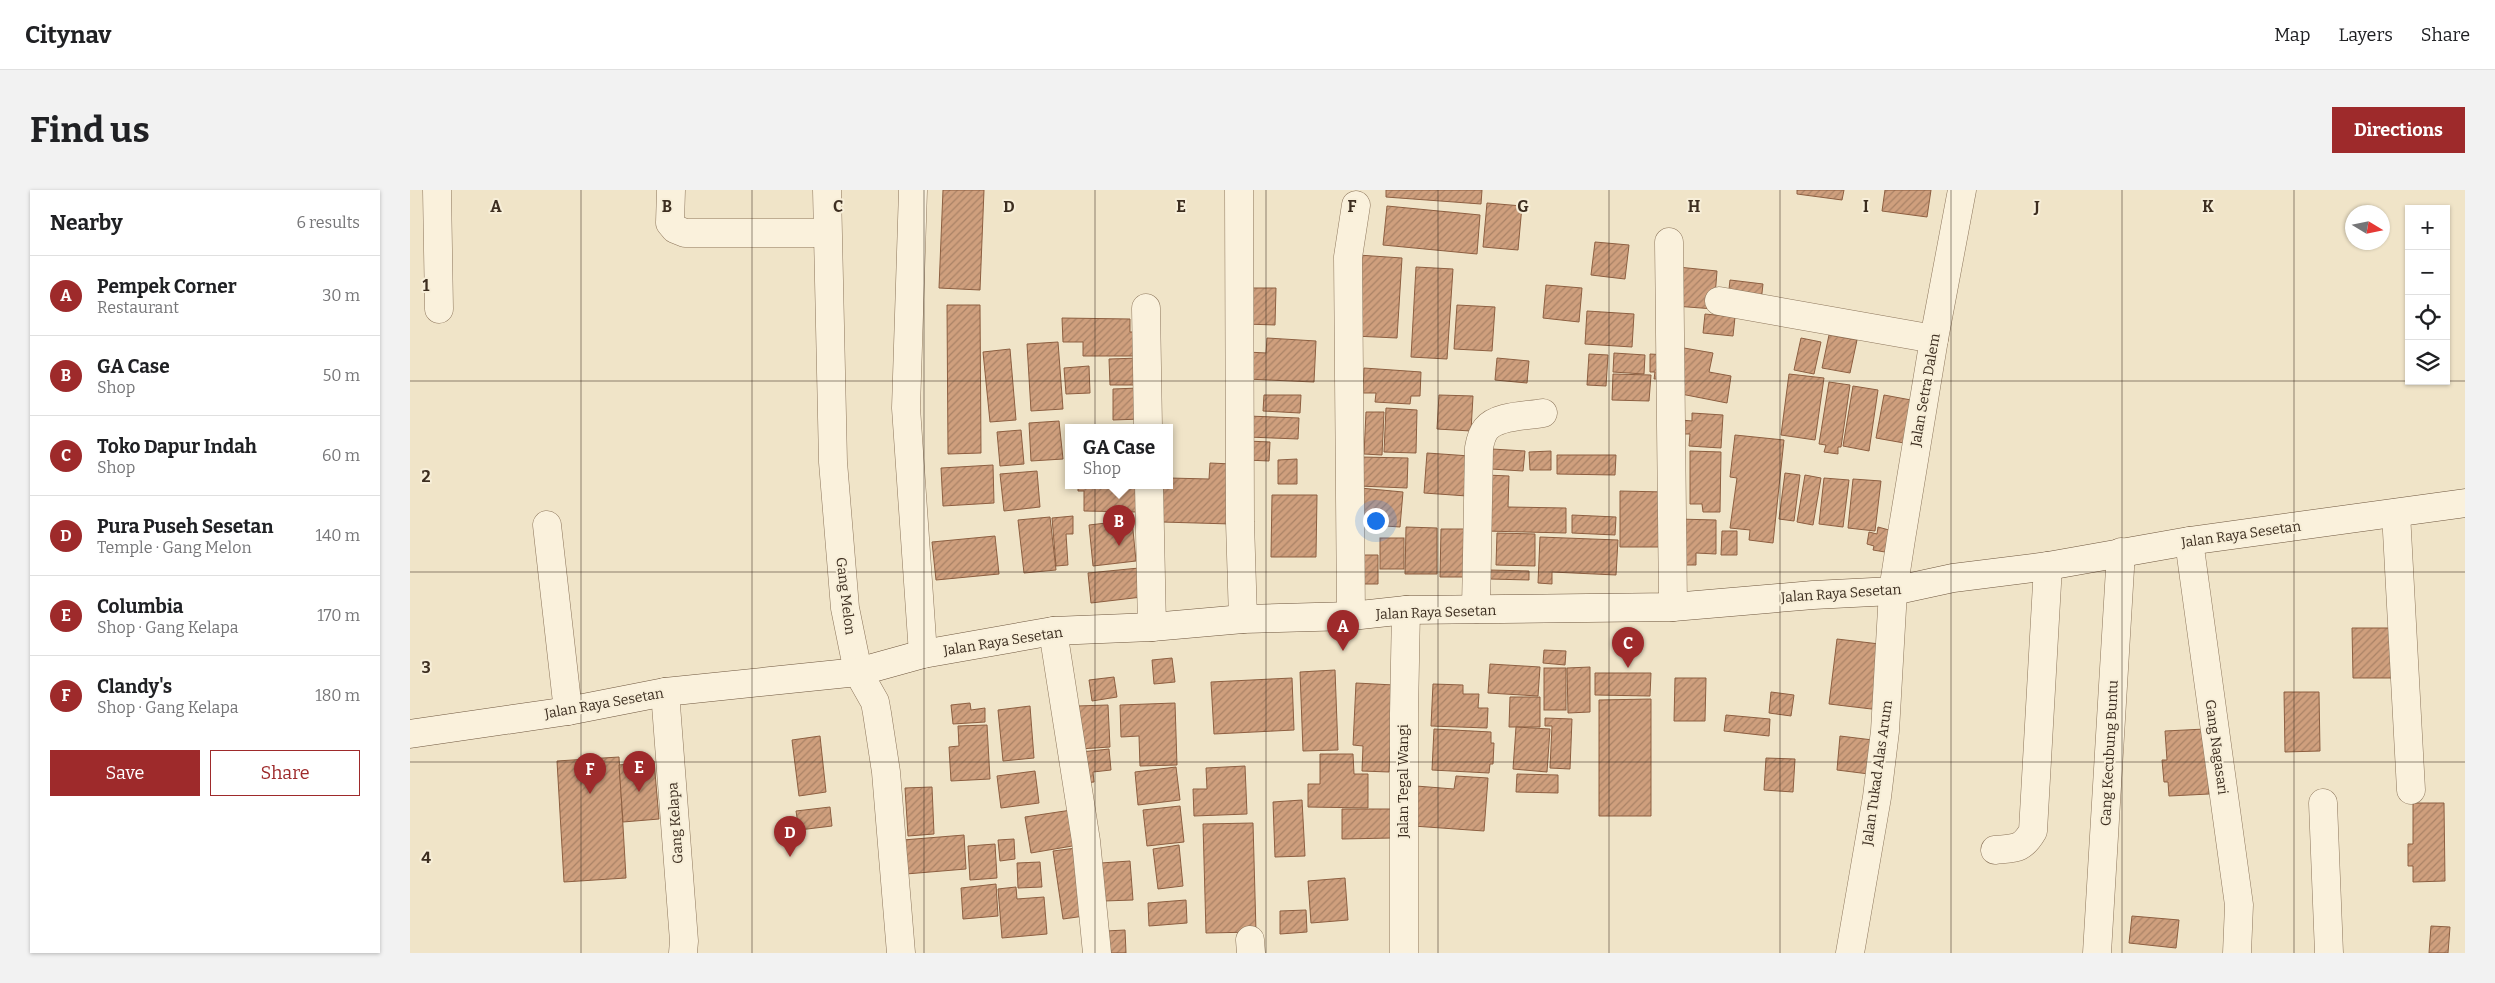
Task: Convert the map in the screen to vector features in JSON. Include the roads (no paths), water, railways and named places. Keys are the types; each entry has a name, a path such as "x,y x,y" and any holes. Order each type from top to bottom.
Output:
{"street":[{"path":"438,190 439,309"},
{"path":"671,190 670,223 675,229 685,232 827,233"},
{"name":"Gang Melon","path":"827,190 833,462 846,608 858,672 874,702 886,772 901,953"},
{"path":"913,190 906,408 923,654"},
{"path":"1239,190 1240,513 1243,620"},
{"name":"Jalan Setra Dalem","path":"1893,591 1934,339 1962,190"},
{"path":"1351,616 1348,257 1356,205"},
{"path":"1669,242 1674,607"},
{"path":"1718,301 1934,339"},
{"path":"1146,308 1148,424"},
{"path":"1476,610 1479,448 1481,440 1485,430 1500,420 1543,414"},
{"path":"1149,489 1152,627"},
{"name":"Jalan Raya Sesetan","path":"410,734 568,711 665,692 858,672 923,654 1053,631 1351,616 1406,610 1674,607 1813,595 1893,591 1953,578 2048,566 2121,552 2465,503"},
{"path":"2396,513 2411,790"},
{"path":"547,525 568,711"},
{"name":"Gang Nagasari","path":"2189,542 2238,905 2237,953"},
{"name":"Gang Kecubung Buntu","path":"2097,953 2121,552"},
{"path":"1995,850 2018,848 2026,842 2033,831 2048,566"},
{"name":"Jalan Tukad Alas Arum","path":"1850,953 1885,731 1893,591"},
{"name":"Jalan Tegal Wangi","path":"1404,953 1406,610"},
{"path":"1053,631 1084,832 1097,953"},
{"name":"Gang Kelapa","path":"665,692 684,941 683,953"},
{"path":"2323,802 2329,953"}],"place":[{"name":"GA Case","path":"1119,546"},
{"name":"Pempek Corner","path":"1343,651"},
{"name":"Toko Dapur Indah","path":"1628,668"},
{"name":"Columbia","path":"639,792"},
{"name":"Clandy's","path":"590,794"},
{"name":"Pura Puseh Sesetan","path":"790,857"}]}
